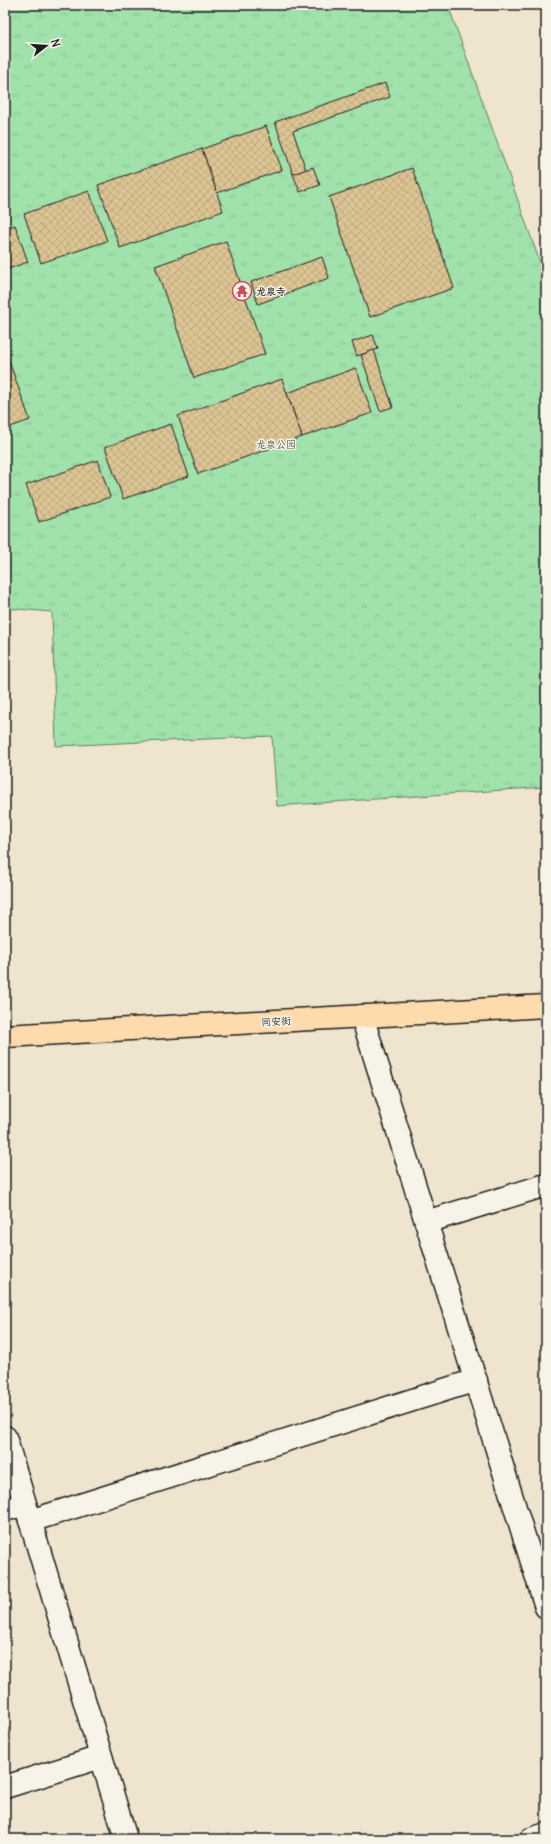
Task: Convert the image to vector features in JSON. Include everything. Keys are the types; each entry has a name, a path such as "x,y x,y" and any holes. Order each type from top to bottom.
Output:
{"main road":[{"name":"同安街","path":"5,1036 546,1006"}],"street":[{"path":"362,1016 546,1607"},
{"path":"426,1222 546,1185"},
{"path":"20,1512 476,1380"},
{"path":"5,1437 20,1512 101,1757 126,1839"},
{"path":"5,1787 101,1757"},
{"path":"531,1839 546,1834"}],"green space":[{"name":"龙泉公园","path":"5,5 448,5 546,279 546,787 277,806 272,736 56,746 52,612 5,608"}],"building":[{"path":"385,83 390,97 293,131 306,170 293,174 275,122"},
{"path":"266,126 282,170 217,193 202,149"},
{"path":"202,149 223,211 120,248 98,185"},
{"path":"313,167 320,185 300,192 293,174"},
{"path":"412,168 454,288 370,317 329,197"},
{"path":"89,191 107,241 41,263 24,214"},
{"path":"15,225 28,262 5,270 5,228"},
{"path":"226,241 265,354 194,378 155,266"},
{"path":"322,257 329,278 258,304 251,282"},
{"path":"373,335 378,349 357,356 352,342"},
{"path":"5,350 30,420 5,429"},
{"path":"374,350 393,407 380,411 361,355"},
{"path":"356,368 372,413 302,437 287,393"},
{"path":"282,379 302,437 198,474 178,416"},
{"path":"171,424 189,476 123,499 105,447"},
{"path":"98,460 110,497 39,522 26,485"}],"place":[{"name":"龙泉寺","path":"242,291"}]}
